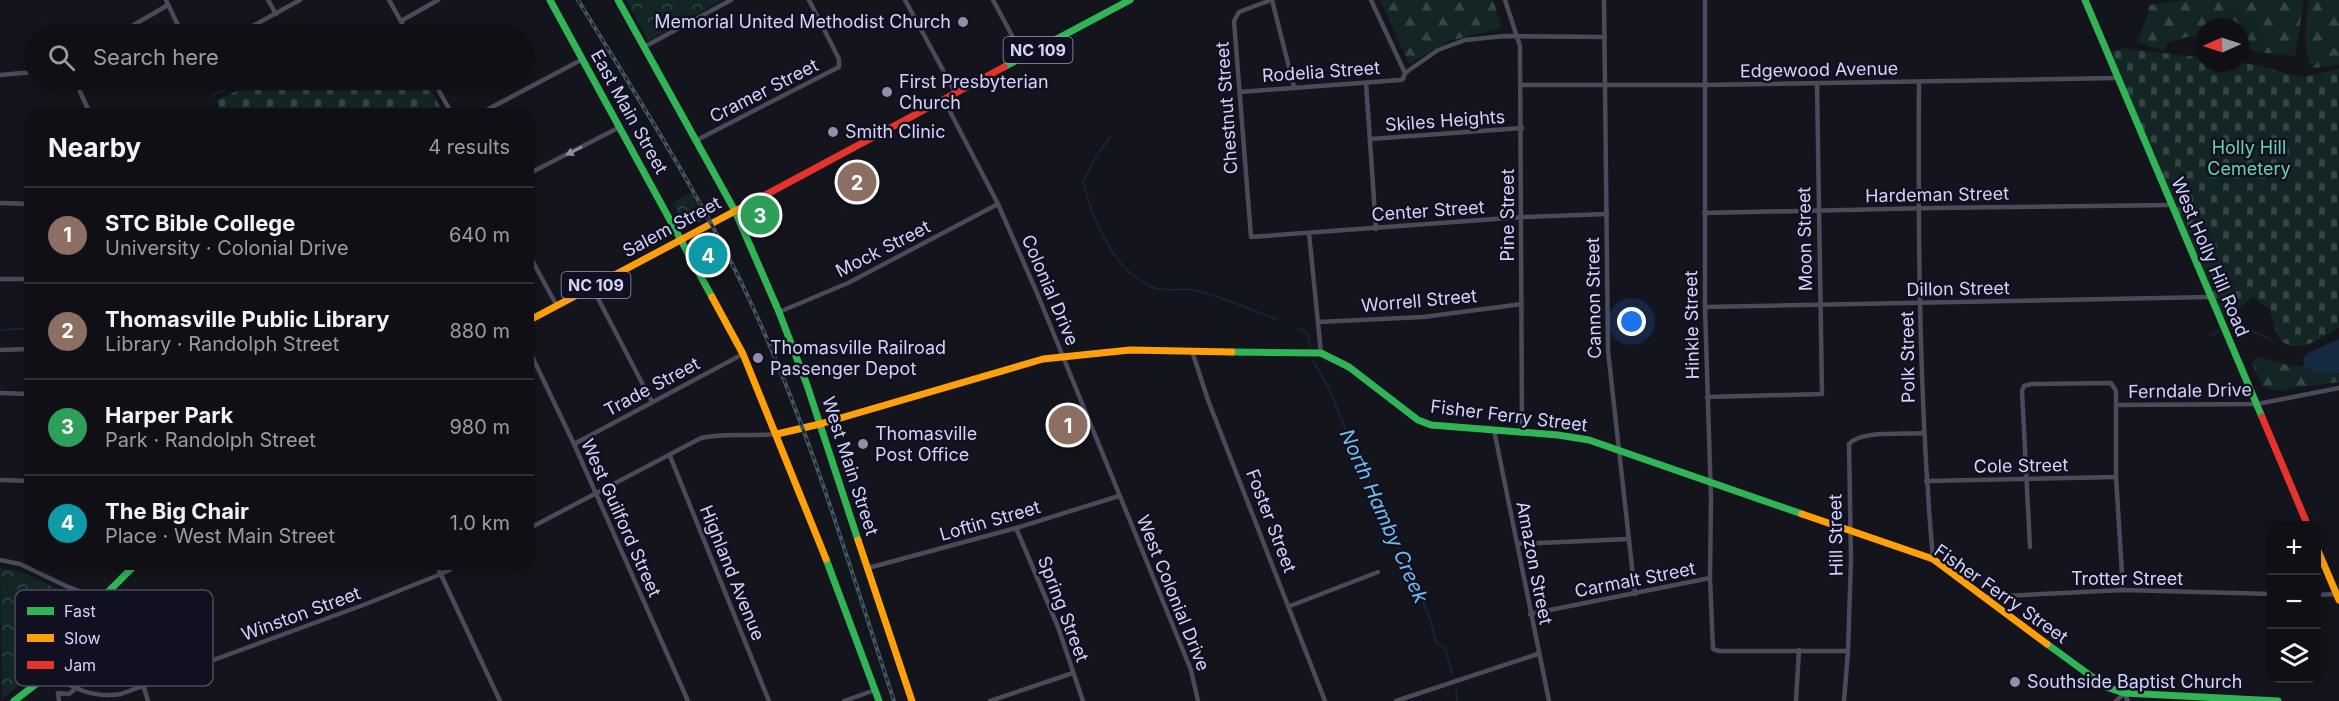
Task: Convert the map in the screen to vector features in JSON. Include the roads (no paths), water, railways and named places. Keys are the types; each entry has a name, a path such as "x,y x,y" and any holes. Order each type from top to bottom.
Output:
{"street":[{"path":"268,0 276,14"},
{"path":"257,24 300,0"},
{"path":"389,0 402,24"},
{"path":"400,21 438,0"},
{"name":"East Main Street","path":"550,0 682,239"},
{"path":"618,0 698,140 735,211"},
{"path":"644,47 731,0"},
{"name":"Cramer Street","path":"698,140 836,69 840,64 809,0"},
{"path":"905,0 956,93"},
{"path":"993,0 1024,58"},
{"name":"NC 109","path":"735,211 1130,0"},
{"path":"1271,0 1294,87"},
{"name":"Chestnut Street","path":"1251,237 1234,21 1239,12 1271,0"},
{"path":"1371,0 1405,73"},
{"name":"Pine Street","path":"1505,0 1518,37 1521,85 1522,432"},
{"name":"Cannon Street","path":"1604,0 1608,352 1635,594"},
{"name":"Hinkle Street","path":"1705,0 1705,307 1713,649 1719,651 1799,650"},
{"name":"West Holly Hill Road","path":"2085,0 2143,132 2170,206 2306,521"},
{"path":"133,24 167,2 177,24"},
{"name":"Rodelia Street","path":"1240,92 1400,80 1403,79 1405,73 1438,50 1455,42 1474,38 1605,37"},
{"path":"534,85 583,59"},
{"path":"0,75 24,73"},
{"name":"Edgewood Avenue","path":"1521,85 1705,85 2118,78"},
{"name":"Polk Street","path":"1919,82 1918,208 1923,434 1933,559"},
{"path":"1366,83 1377,229"},
{"name":"Moon Street","path":"1707,397 1822,394 1817,83"},
{"path":"79,90 87,108"},
{"path":"439,90 449,108"},
{"path":"490,108 524,90"},
{"name":"Colonial Drive","path":"944,100 998,204 1063,355 1119,496"},
{"path":"534,171 620,127"},
{"name":"Skiles Heights","path":"1370,140 1522,128"},
{"path":"0,203 24,204"},
{"name":"Mock Street","path":"779,312 848,284 998,204"},
{"name":"Hardeman Street","path":"1704,213 2170,206"},
{"name":"Salem Street","path":"534,318 735,211"},
{"name":"West Main Street","path":"735,211 779,312 820,424 912,701"},
{"name":"Center Street","path":"1251,237 1522,217 1607,214"},
{"path":"1309,233 1321,353"},
{"path":"682,239 743,354 777,434 879,701"},
{"path":"534,264 557,306"},
{"path":"0,279 24,279"},
{"path":"592,287 652,402"},
{"name":"Dillon Street","path":"1705,307 2211,297"},
{"name":"Worrell Street","path":"1318,322 1423,317 1522,304"},
{"path":"0,350 24,349"},
{"name":"Fisher Ferry Street","path":"777,434 820,424 1063,355 1130,350 1321,353 1349,366 1424,423 1436,426 1579,438 1618,448 1933,559 2090,676 2124,697 2278,701"},
{"name":"Foster Street","path":"1192,351 1208,400 1325,701"},
{"name":"Trade Street","path":"574,444 743,354"},
{"name":"West Guilford Street","path":"534,361 574,444 688,701"},
{"name":"Ferndale Drive","path":"2027,479 2022,391 2024,386 2111,383 2115,387 2117,405 2257,404 2339,388"},
{"path":"0,393 24,394"},
{"path":"2117,405 2116,477 2123,590"},
{"name":"Amazon Street","path":"1494,430 1549,701"},
{"path":"534,527 701,438 777,434"},
{"name":"Hill Street","path":"1844,701 1848,651 1849,444 1854,439 1866,436 1923,434"},
{"name":"Highland Avenue","path":"670,456 769,701"},
{"name":"Cole Street","path":"1926,481 2116,477"},
{"path":"2027,479 2030,548"},
{"path":"0,480 24,481"},
{"name":"Loftin Street","path":"868,568 1016,528 1119,496"},
{"name":"West Colonial Drive","path":"1119,496 1156,580 1191,670 1198,701"},
{"name":"Spring Street","path":"1016,528 1058,627 1083,701"},
{"path":"1517,544 1628,538"},
{"path":"2321,558 2338,597 2321,595"},
{"path":"0,560 24,566"},
{"path":"33,570 76,590"},
{"path":"113,588 130,570"},
{"path":"439,570 500,701"},
{"name":"Winston Street","path":"213,660 366,604 449,570"},
{"path":"1290,606 1378,572"},
{"name":"Carmalt Street","path":"1530,614 1710,578"},
{"name":"Trotter Street","path":"1983,597 2123,590 2267,594"},
{"path":"1796,701 1799,650 1848,651"},
{"path":"1396,701 1538,654"},
{"path":"990,701 1073,673"},
{"path":"14,701 33,686"},
{"name":"Winston Street","path":"70,686 108,696 143,686"},
{"path":"143,686 148,701"},
{"path":"59,701 58,693 69,694 75,689"},
{"path":"844,701 875,690"},
{"path":"2116,701 2124,697 2128,701"}],"water":[{"path":"2339,339 2339,373 2317,374 2304,366 2303,360 2306,354"}],"waterway":[{"path":"211,97 225,90"},
{"name":"North Hamby Creek","path":"1110,138 1099,152 1083,182 1099,228 1126,269 1152,287 1163,290 1198,291 1276,319"},
{"path":"0,330 24,328"},
{"path":"2237,328 2252,331 2270,339"},
{"name":"North Hamby Creek","path":"1299,329 1307,333 1311,348"},
{"path":"2211,335 2219,331"},
{"name":"North Hamby Creek","path":"1313,361 1329,388 1357,458 1376,493 1384,520 1406,560 1430,619 1436,642 1445,648 1452,673"},
{"name":"North Hamby Creek","path":"1456,690 1457,701"}],"railway":[{"path":"578,0 694,192 755,312 776,359 813,456 894,701"}],"place":[{"name":"Memorial United Methodist Church","path":"963,22"},
{"name":"First Presbyterian Church","path":"887,92"},
{"name":"Smith Clinic","path":"833,132"},
{"name":"Thomasville Public Library","path":"857,182"},
{"name":"Harper Park","path":"760,215"},
{"name":"The Big Chair","path":"708,255"},
{"name":"Thomasville Railroad Passenger Depot","path":"758,358"},
{"name":"STC Bible College","path":"1068,425"},
{"name":"Thomasville Post Office","path":"863,444"},
{"name":"Southside Baptist Church","path":"2015,682"}],"park label":[{"name":"Holly Hill Cemetery","path":"2249,158"}]}
